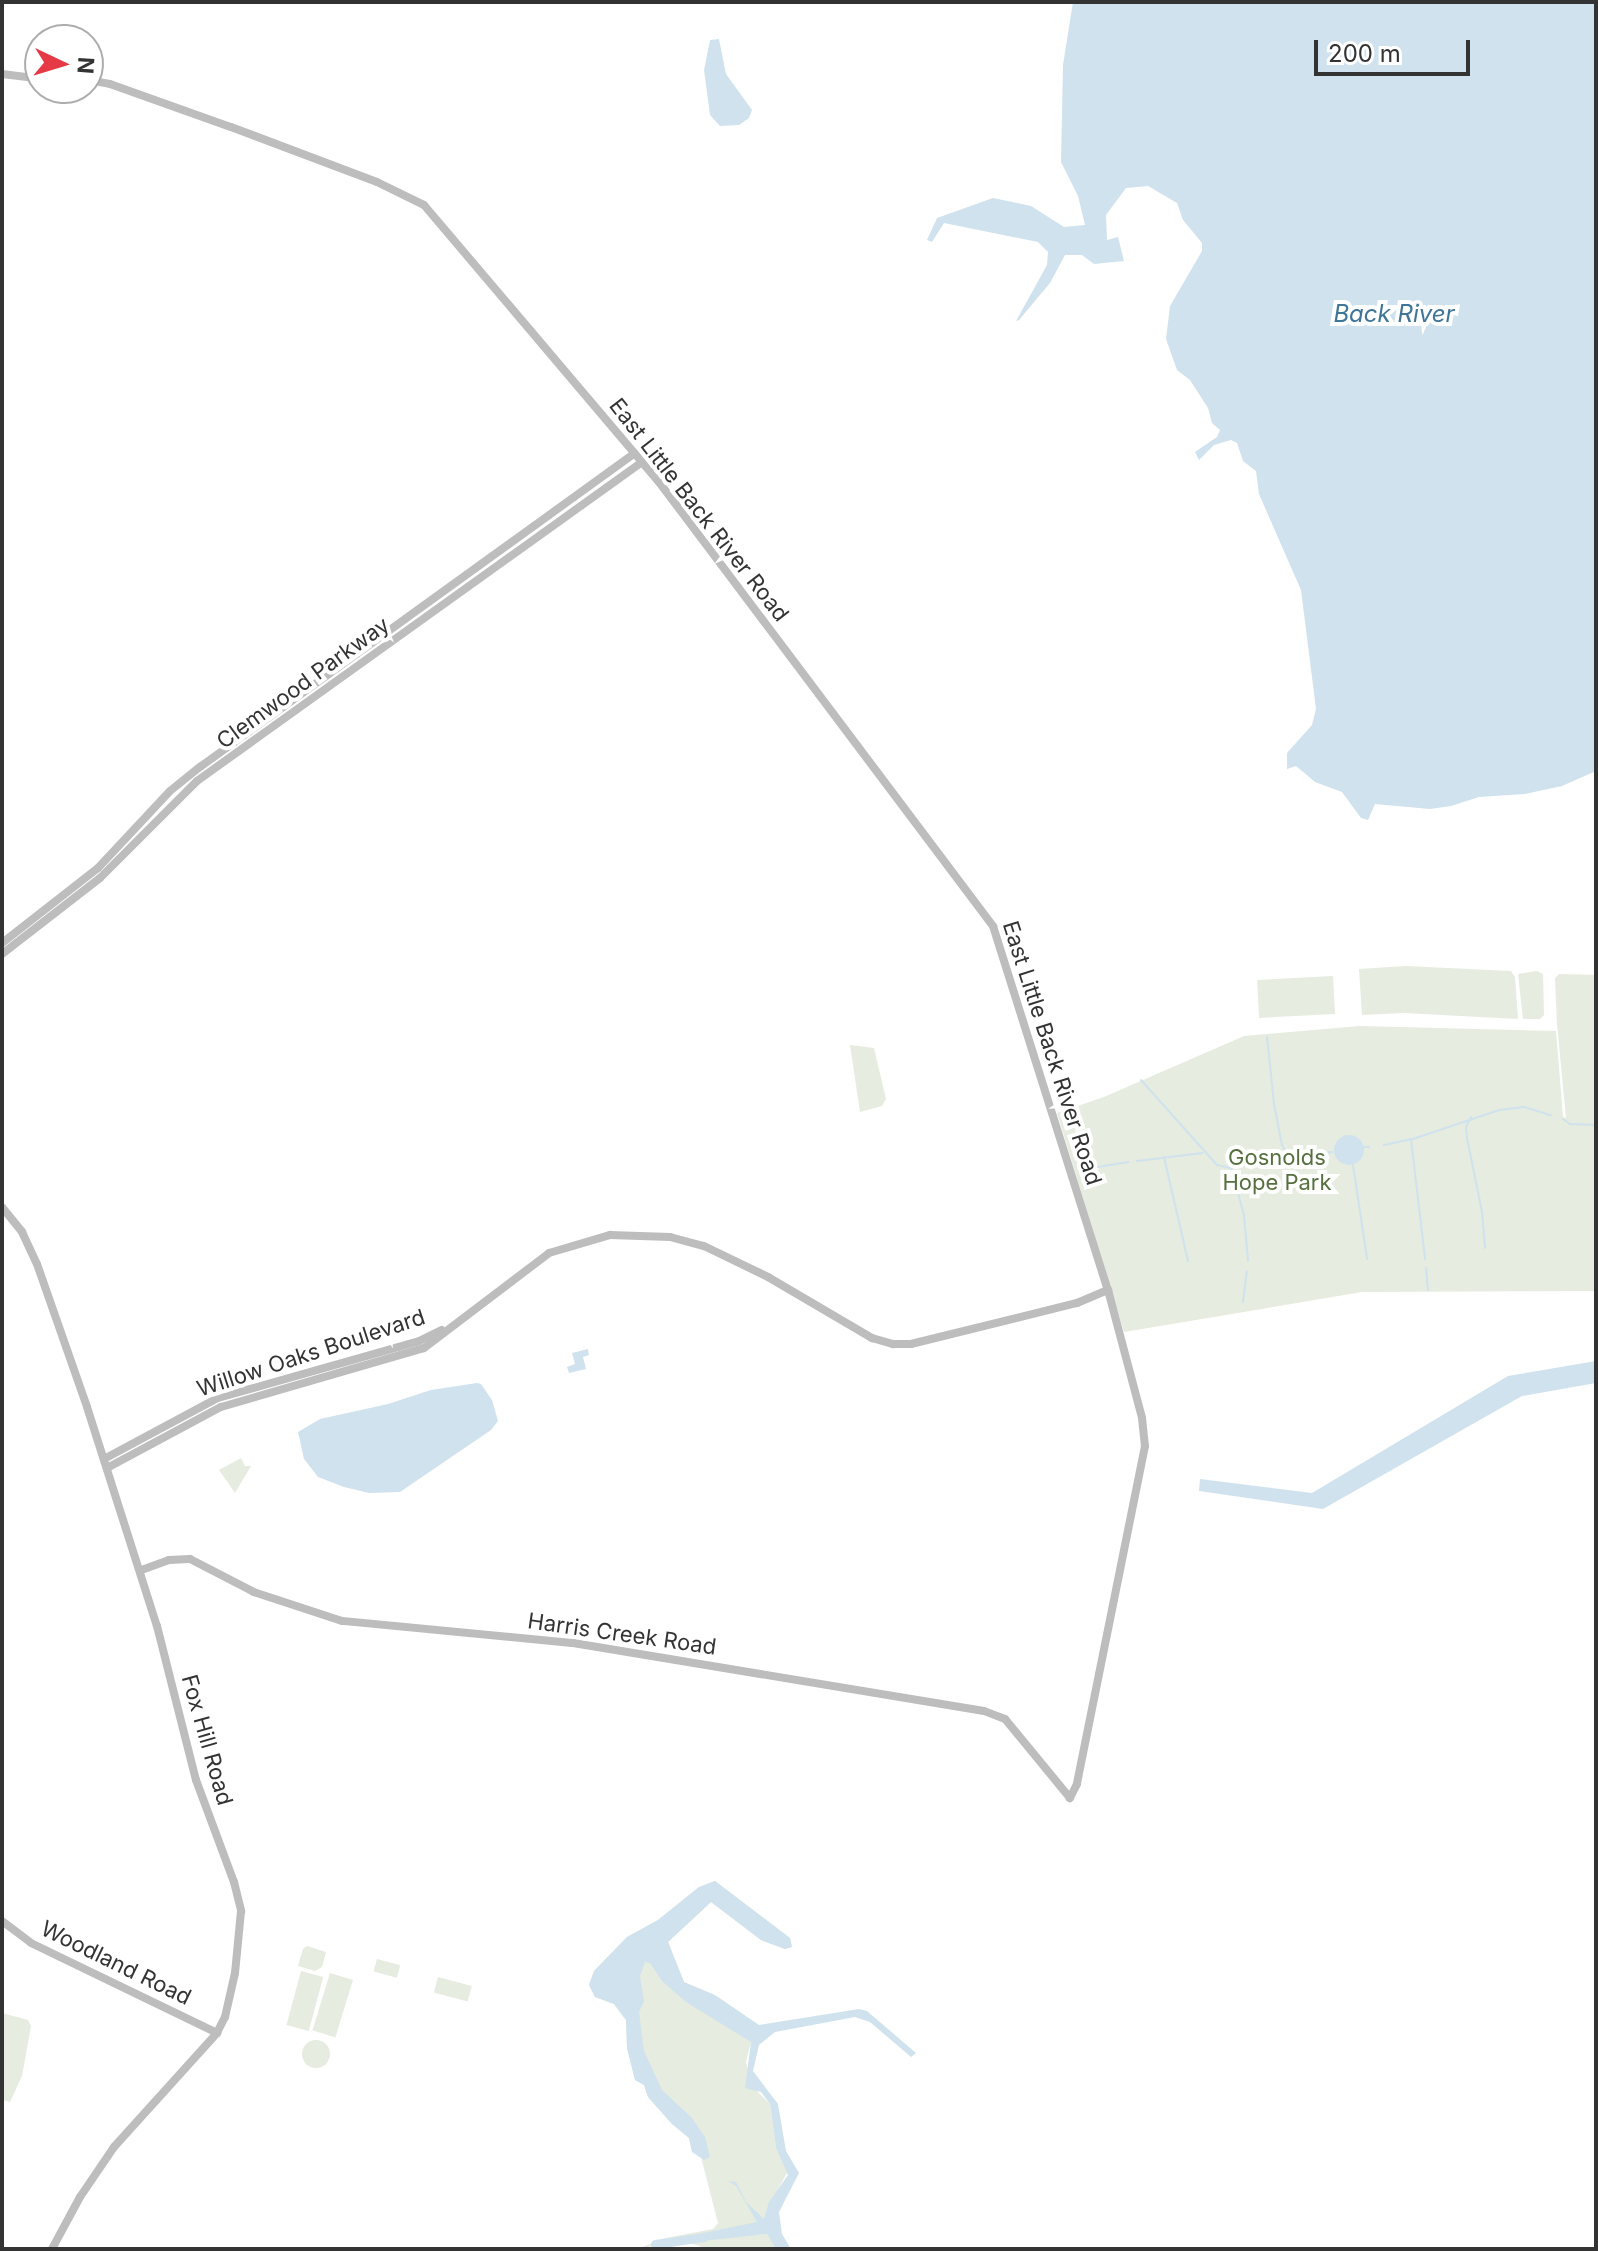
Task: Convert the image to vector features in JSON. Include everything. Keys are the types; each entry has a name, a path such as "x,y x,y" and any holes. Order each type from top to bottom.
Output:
{"street":[{"path":"2,74 24,77"},
{"name":"East Little Back River Road","path":"104,84 137,93 406,194 435,215 635,453 987,915 1000,944 1108,1290 1142,1418 1145,1459 1077,1784 1070,1798"},
{"name":"Clemwood Parkway","path":"2,943 98,868 170,791 200,767 635,453"},
{"name":"Clemwood Parkway","path":"2,954 100,878 197,781 642,462"},
{"name":"Fox Hill Road","path":"2,1207 22,1232 37,1264 141,1570 196,1780 239,1898 231,2001 217,2033 114,2147 80,2197 52,2249"},
{"name":"Willow Oaks Boulevard","path":"105,1463 218,1398 419,1341 446,1329 549,1253 622,1234 670,1237 704,1246 768,1277 843,1323 886,1343 911,1344 1097,1297 1108,1290"},
{"name":"Harris Creek Road","path":"141,1570 169,1560 190,1559 270,1598 342,1621 572,1643 862,1688 994,1713 1017,1732 1070,1798"},
{"name":"Woodland Road","path":"2,1921 31,1943 217,2033"}],"green space":[{"path":"1406,966 1511,971 1515,977 1518,1019 1404,1013 1362,1015 1359,969"},
{"path":"1537,971 1543,974 1544,1015 1540,1019 1523,1019 1518,974"},
{"name":"Gosnolds Hope Park","path":"1559,974 1596,975 1596,1291 1362,1292 1124,1332 1057,1113 1104,1097 1244,1036 1360,1026 1556,1031 1563,1117 1566,1118 1557,1024 1555,978"},
{"path":"1333,976 1335,1014 1259,1018 1257,980"},
{"path":"850,1045 874,1048 886,1099 882,1106 860,1112"},
{"path":"241,1458 245,1466 251,1466 235,1493 219,1470"},
{"path":"715,1881 790,1938 792,1947 785,1949 761,1940 711,1902 668,1942 684,1982 706,1996 751,2042 746,2062 753,2087 770,2104 776,2148 788,2171 768,2208 767,2218 750,2235 767,2234 778,2249 708,2249 684,2241 640,2248 666,2238 713,2229 718,2223 701,2157 692,2152 689,2138 648,2097 644,2085 635,2080 627,2048 626,2020 614,2004 595,1997 589,1985 594,1971 627,1937 658,1920 699,1887"},
{"path":"307,1946 326,1952 322,1967 315,1971 298,1966 303,1949"},
{"path":"377,1959 400,1965 397,1978 374,1972"},
{"path":"301,1971 323,1977 309,2031 287,2025"},
{"path":"330,1973 353,1980 335,2037 312,2030"},
{"path":"438,1977 472,1986 468,2002 434,1992"},
{"path":"2,2013 28,2020 31,2026 22,2076 10,2102 2,2100"},
{"path":"316,2040 326,2044 330,2054 326,2064 316,2068 306,2064 302,2054 306,2044"}],"water":[{"name":"Back River","path":"1073,2 1596,2 1596,771 1562,786 1525,794 1479,797 1451,806 1430,809 1375,804 1368,820 1361,818 1342,792 1315,782 1296,766 1287,769 1287,753 1312,725 1316,709 1301,590 1259,494 1256,471 1243,461 1237,443 1231,440 1214,445 1199,460 1195,452 1217,437 1220,430 1212,423 1208,408 1190,380 1177,370 1166,339 1170,306 1202,251 1202,243 1183,220 1177,203 1148,186 1126,188 1106,215 1107,240 1118,237 1124,261 1094,264 1082,255 1065,255 1050,283 1016,321 1047,265 1048,252 1038,242 944,223 932,242 927,240 937,218 993,198 1031,206 1064,227 1085,225 1078,196 1061,162 1063,65"},
{"path":"719,39 726,74 752,110 749,118 739,125 720,126 710,115 704,70 710,40"},
{"path":"1349,1135 1360,1139 1364,1150 1360,1161 1349,1165 1338,1161 1334,1150 1338,1139"},
{"path":"588,1349 589,1355 583,1357 586,1369 569,1373 567,1367 575,1364 572,1353"},
{"path":"1596,1361 1596,1383 1522,1396 1323,1509 1199,1491 1200,1479 1312,1493 1508,1376"},
{"path":"477,1383 492,1400 498,1421 491,1430 400,1492 369,1493 344,1487 318,1477 304,1459 298,1432 320,1419 388,1404 431,1390"},
{"path":"715,1881 790,1938 792,1947 785,1949 761,1940 711,1902 668,1942 684,1982 715,1995 759,2025 859,2009 867,2011 916,2053 911,2057 870,2022 855,2017 775,2032 759,2045 753,2071 778,2104 786,2151 799,2173 779,2212 782,2234 791,2249 776,2249 767,2234 702,2241 693,2235 757,2222 736,2186 728,2181 736,2182 746,2202 764,2219 769,2202 788,2175 776,2148 770,2104 761,2092 745,2088 751,2042 686,2002 662,1981 650,1963 645,1962 640,1976 644,2001 639,2012 644,2051 662,2090 692,2118 705,2137 710,2157 704,2160 692,2152 689,2138 648,2097 644,2085 635,2080 627,2048 626,2020 614,2004 595,1997 589,1985 594,1971 627,1937 658,1920 699,1887"}],"waterway":[{"path":"1267,1037 1274,1104 1282,1145 1289,1156"},
{"path":"1141,1080 1217,1165 1231,1168 1332,1152"},
{"path":"1384,1145 1413,1139 1499,1110 1524,1107 1551,1115"},
{"path":"1471,1117 1466,1127 1467,1138 1482,1212 1485,1248"},
{"path":"1563,1119 1570,1124 1596,1125"},
{"path":"1411,1139 1425,1259"},
{"path":"1364,1147 1369,1147"},
{"path":"1137,1161 1203,1153"},
{"path":"1164,1157 1188,1261"},
{"path":"1079,1170 1128,1162"},
{"path":"1353,1165 1367,1259"},
{"path":"1231,1168 1244,1215 1248,1261"},
{"path":"1426,1268 1428,1290"},
{"path":"1243,1302 1247,1271"},
{"path":"655,2244 704,2237"}]}
